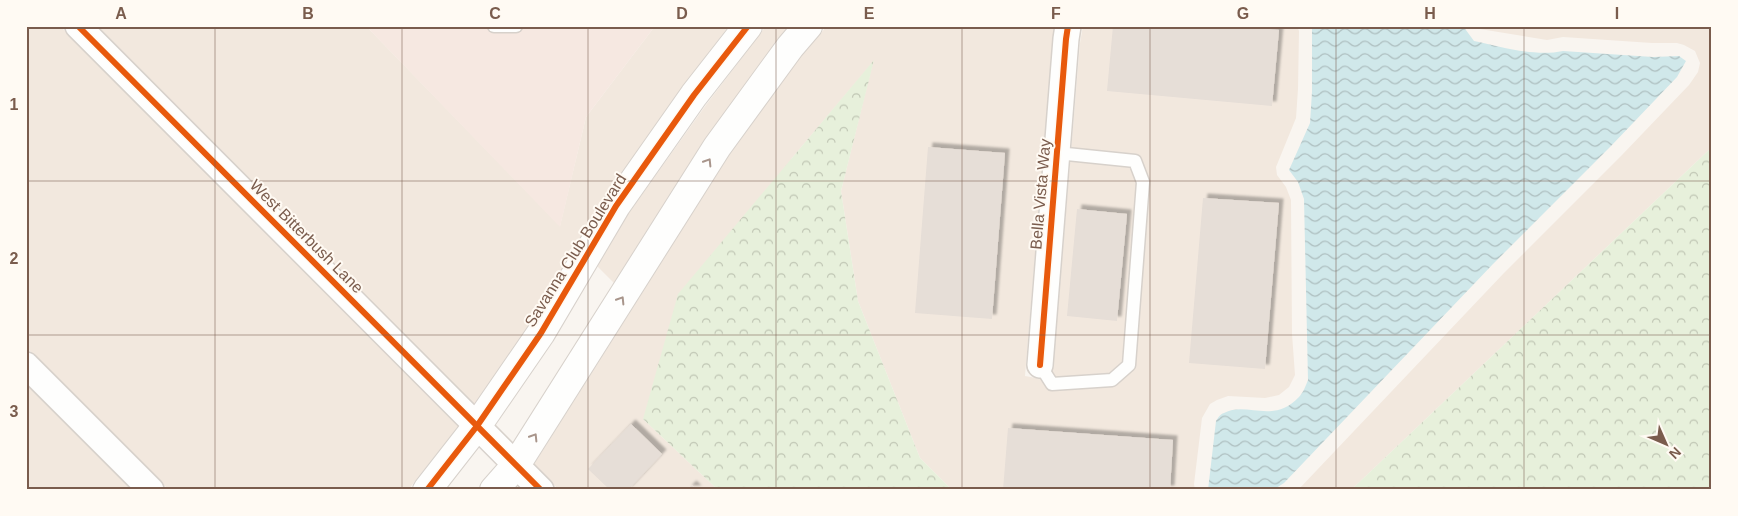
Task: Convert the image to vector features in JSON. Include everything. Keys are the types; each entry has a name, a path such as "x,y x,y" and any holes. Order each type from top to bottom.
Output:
{"street":[{"name":"West Bitterbush Lane","path":"78,26 541,490"},
{"name":"Savanna Club Boulevard","path":"427,490 477,426 541,333 616,206 694,95 748,26"},
{"path":"494,490 516,465 717,147 790,47 808,26"},
{"name":"Bella Vista Way","path":"1040,365 1068,26"},
{"path":"26,365 151,490"}],"lane":[{"path":"494,26 516,26"},
{"path":"1040,365 1052,384 1112,380 1129,365 1144,182 1135,160 1057,153"}],"shaded area":[{"path":"26,26 60,26 459,426 408,490 169,490 26,347"},
{"path":"96,26 366,26 560,226 586,117 655,26 729,26 683,86 605,197 529,325 475,405"},
{"path":"366,26 655,26 586,117 560,227"},
{"path":"766,26 789,26 706,138 614,283 597,266 628,214 706,105"},
{"path":"827,26 1054,26 1025,376 1052,381 1080,43 1083,26 1297,26 1299,31 1296,118 1276,167 1277,175 1286,187 1291,200 1292,334 1295,375 1289,387 1279,395 1265,398 1228,396 1210,404 1202,418 1194,484 1195,490 952,490 920,458 858,301 841,191 873,62 792,158 643,419 718,490 559,490 534,464 729,155 801,56"},
{"path":"1478,26 1712,26 1712,147 1351,490 1298,490 1503,274 1689,85 1698,72 1700,63 1695,51 1677,43 1563,37 1547,40 1480,29"},
{"path":"26,383 133,490 26,490"}],"green space":[{"path":"874,60 841,191 858,301 920,458 952,490 718,490 643,419 678,294"},
{"path":"1712,147 1712,490 1351,490"}],"water":[{"path":"1312,26 1463,26 1474,41 1518,51 1552,53 1563,51 1653,57 1679,56 1686,61 1677,77 1493,264 1284,483 1273,490 1208,490 1216,421 1219,416 1233,410 1242,409 1260,411 1280,410 1299,397 1308,380 1304,199 1298,182 1289,170 1310,123"}],"building":[{"path":"1113,26 1237,26 1279,30 1272,106 1107,91"},
{"path":"928,147 1005,153 992,319 915,313"},
{"path":"1203,198 1279,203 1265,369 1189,363"},
{"path":"1077,209 1127,214 1117,321 1067,316"},
{"path":"631,424 662,454 628,490 610,490 588,469"},
{"path":"1008,428 1173,440 1170,490 1003,490"},
{"path":"692,485 697,490 687,490"}],"cycle path":[{"path":"78,26 541,490"},
{"path":"427,490 477,426 541,333 616,206 694,95 748,26"},
{"path":"1040,365 1068,26"}]}
